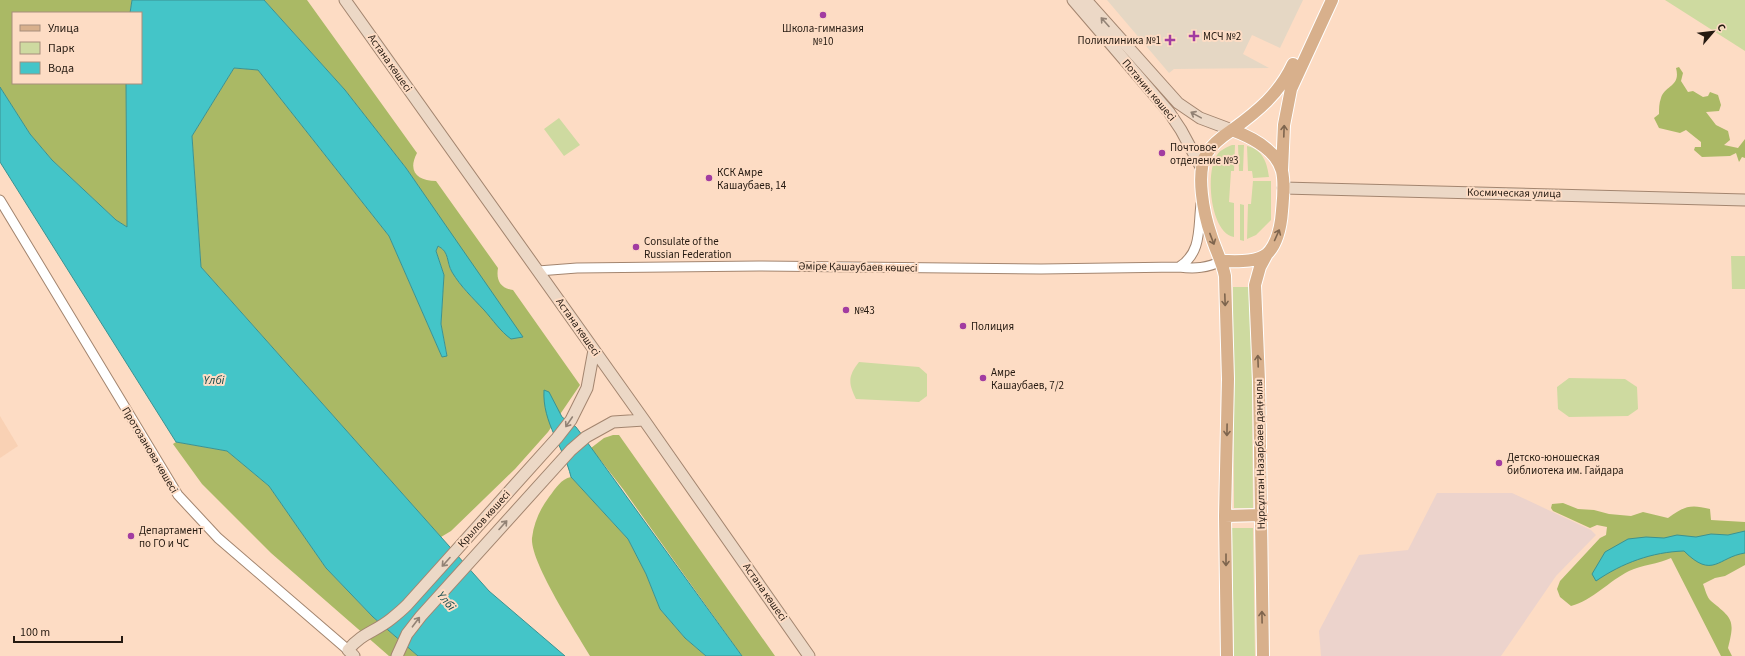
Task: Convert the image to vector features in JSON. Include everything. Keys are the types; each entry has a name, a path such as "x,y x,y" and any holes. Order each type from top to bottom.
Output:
{"main road":[{"name":"Астана көшесі","path":"345,0 644,420 809,656"},
{"name":"Потанин көшесі","path":"1073,0 1169,112 1201,168"},
{"name":"Потанин көшесі","path":"1086,0 1178,103 1200,118 1232,130"},
{"path":"1227,656 1225,516 1228,379 1225,276 1222,261 1210,234 1202,193 1201,168 1206,154 1212,147 1261,108 1282,85 1323,0"},
{"name":"Нұрсұлтан Назарбаев даңғылы","path":"1263,656 1259,381 1255,285 1260,267 1277,236 1282,222 1284,125 1291,89 1332,0"},
{"path":"1232,130 1261,144 1274,157 1282,170"},
{"name":"Космическая улица","path":"1283,188 1745,200"},
{"path":"1222,261 1256,259 1267,254"},
{"name":"Крылов көшесі","path":"351,653 364,634 390,620 423,587 557,438 571,420 587,388 594,350"},
{"name":"Крылов көшесі","path":"397,656 407,634 421,616 571,450 586,437 614,422 644,420"},
{"path":"1225,516 1261,515"}],"street":[{"path":"1179,266 1188,261 1194,252 1202,193"},
{"name":"Протозанова көшесі","path":"0,200 178,495 218,538 351,653"},
{"name":"Әміре Қашаубаев көшесі","path":"538,271 585,268 743,266 1041,270 1179,266 1194,269 1213,266 1222,261"}],"shaded area":[{"name":"МСЧ №2","path":"1107,0 1303,0 1280,48 1252,35 1243,54 1269,68 1174,69 1169,73"},
{"path":"0,416 18,446 0,458"},
{"path":"1437,493 1512,493 1591,530 1596,535 1556,576 1501,656 1321,656 1319,631 1359,555 1408,550"}],"green space":[{"path":"0,0 132,0 130,12 12,12 12,84 126,84 127,227 116,220 52,160 30,134 0,87"},
{"path":"264,0 307,0 417,153 413,165 416,174 424,179 436,181 498,268 498,280 500,283 513,290 580,385 548,432 515,469 451,531 441,537 201,267 192,136 234,68 258,70 389,236 442,357 447,355 441,324 444,275 436,251 438,246 442,248 446,254 452,272 467,292 493,316 522,337 406,168 345,90"},
{"path":"1665,0 1745,0 1745,51"},
{"path":"1679,67 1683,73 1681,81 1688,92 1693,91 1703,97 1708,96 1710,92 1718,95 1721,105 1719,111 1706,112 1716,125 1728,131 1730,140 1724,145 1738,148 1745,139 1745,158 1742,157 1739,162 1736,153 1730,156 1702,157 1694,150 1695,147 1701,147 1701,142 1686,130 1680,133 1659,128 1654,118 1659,114 1660,102 1663,94 1675,82 1677,74 1676,68"},
{"path":"559,118 580,145 564,156 544,129"},
{"path":"1232,145 1235,145 1234,171 1231,171 1229,202 1234,203 1234,237 1226,233 1220,225 1215,214 1211,187 1213,163 1218,153"},
{"path":"1238,145 1244,145 1243,171 1239,171"},
{"path":"1247,146 1257,150 1263,157 1267,166 1269,177 1253,178 1252,171 1248,171"},
{"path":"1253,181 1271,181 1271,220 1256,235 1247,239 1248,204 1251,204"},
{"path":"1240,204 1244,205 1244,241 1240,240"},
{"path":"1731,256 1745,256 1745,289 1732,289"},
{"path":"1233,287 1251,287 1253,508 1234,508"},
{"path":"859,362 919,367 927,374 927,396 919,402 856,399 850,380 853,371"},
{"path":"1569,378 1625,379 1637,387 1638,409 1628,416 1569,417 1558,409 1557,387"},
{"path":"619,435 775,656 742,656 623,489 591,448 604,438"},
{"path":"176,442 227,451 269,486 326,568 373,617 418,656 389,656 271,553 202,484 173,444"},
{"path":"571,477 628,539 646,574 660,609 685,638 706,656 590,656 555,597 538,563 533,549 533,532 540,511 559,484"},
{"path":"1563,503 1578,509 1594,510 1609,514 1631,516 1643,512 1668,518 1683,509 1692,506 1710,509 1711,520 1745,522 1745,565 1725,576 1715,578 1703,584 1710,600 1728,616 1731,631 1728,648 1732,656 1721,656 1671,558 1629,571 1594,595 1571,606 1560,597 1557,589 1560,581 1600,538 1606,535 1607,527 1597,525 1590,528 1553,511 1551,508 1552,504"},
{"path":"1232,528 1253,528 1255,656 1234,656"}],"water":[{"name":"Үлбі","path":"132,0 264,0 345,90 406,168 523,337 511,339 500,329 459,282 450,268 446,254 442,248 438,246 436,251 444,275 441,324 447,356 442,357 389,236 258,70 234,68 192,136 201,267 489,591 565,656 418,656 373,617 326,568 269,486 227,451 176,442 0,162 0,87 30,134 52,160 116,220 127,227 126,84 142,84 142,12 130,12"},
{"path":"544,390 549,392 562,417 576,427 582,435 742,656 706,656 685,638 660,609 646,574 628,539 571,477 564,455 546,413"},
{"path":"1745,531 1745,553 1736,555 1715,564 1702,564 1694,560 1684,551 1649,556 1616,569 1596,581 1592,574 1605,552 1628,539 1646,537 1664,538 1677,535 1696,537 1711,534 1728,535"}],"place":[{"name":"Школа-гимназия №10","path":"823,15"},
{"name":"МСЧ №2","path":"1194,36"},
{"name":"Поликлиника №1","path":"1170,40"},
{"name":"Почтовое отделение №3","path":"1162,153"},
{"name":"КСК Амре Кашаубаев, 14","path":"709,178"},
{"name":"Consulate of the Russian Federation","path":"636,247"},
{"name":"№43","path":"846,310"},
{"name":"Полиция","path":"963,326"},
{"name":"Амре Кашаубаев, 7/2","path":"983,378"},
{"name":"Детско-юношеская библиотека им. Гайдара","path":"1499,463"},
{"name":"Департамент по ГО и ЧС","path":"131,536"}]}
